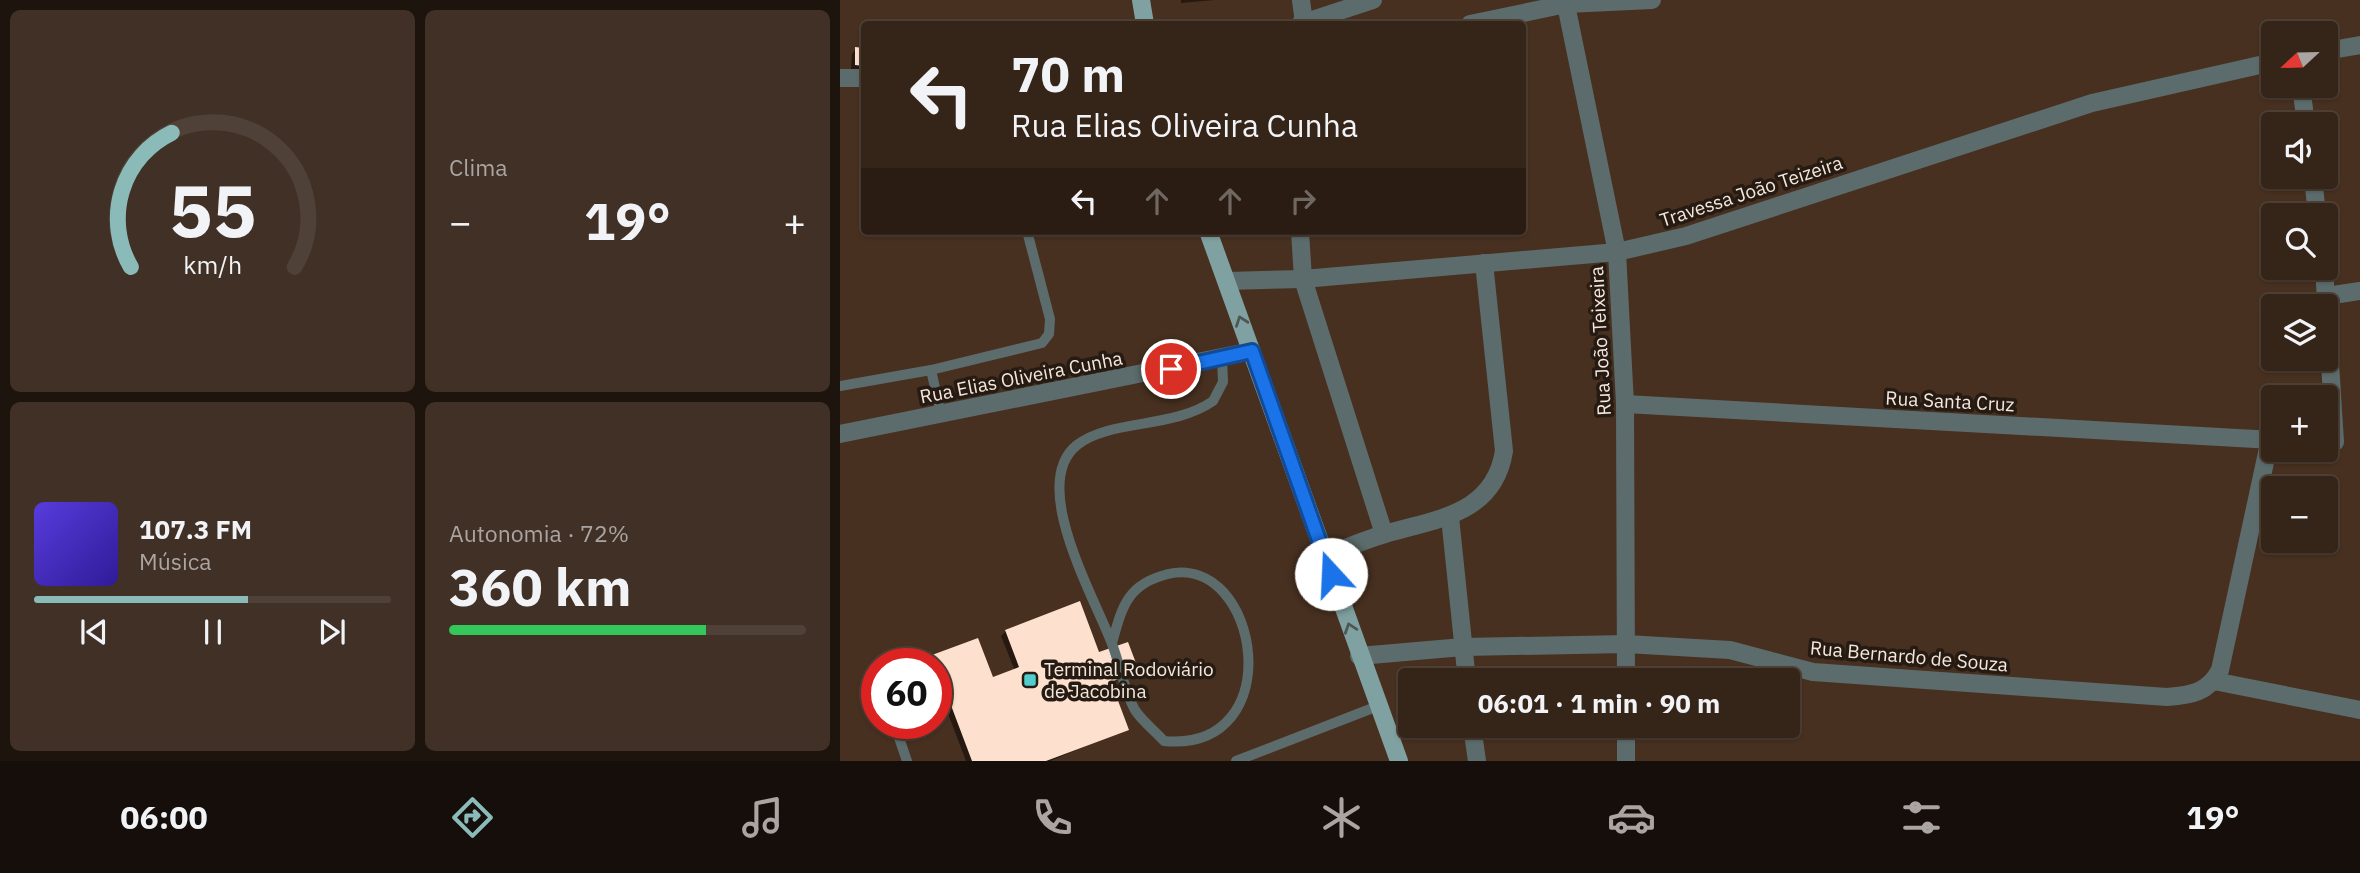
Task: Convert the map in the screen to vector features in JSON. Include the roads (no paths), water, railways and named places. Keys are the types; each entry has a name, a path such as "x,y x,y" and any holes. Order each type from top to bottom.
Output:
{"main road":[{"path":"1140,0 1144,21"},
{"path":"1210,235 1359,656 1399,761"}],"street":[{"path":"1301,0 1302,21"},
{"path":"1311,21 1373,0"},
{"path":"1483,21 1565,2 1652,0"},
{"name":"Rua João Teixeira","path":"1565,2 1617,252 1625,404 1626,668"},
{"path":"2338,49 2360,45"},
{"name":"Travessa João Teizeira","path":"1227,281 1303,279 1617,252 1686,236 2092,103 2261,65"},
{"path":"840,78 861,78"},
{"path":"1300,235 1303,279 1384,534"},
{"path":"1324,556 1384,534 1450,517 1495,481 1504,451 1485,263"},
{"path":"2338,294 2360,291"},
{"name":"Rua Elias Oliveira Cunha","path":"840,434 1252,351"},
{"name":"Rua Santa Cruz","path":"1625,404 2261,439"},
{"path":"2266,462 2220,670 2214,681 2360,710"},
{"path":"1450,517 1465,668"},
{"name":"Rua Bernardo de Souza","path":"1359,656 1463,647 1626,645 1730,650 1813,671 2167,697 2192,695 2214,681"},
{"path":"1474,738 1477,761"},
{"path":"1626,738 1626,761"}],"lane":[{"path":"840,386 930,370 1042,343 1049,334 1050,319 1028,235"},
{"path":"1112,643 1125,599 1151,579 1189,572 1203,574 1220,587 1240,620 1251,665 1246,688 1236,711 1214,732 1186,743 1164,741 1135,710 1112,643 1062,519 1059,474 1064,459 1075,446 1092,435 1168,421 1204,408 1220,393 1223,382 1222,359"},
{"path":"930,370 941,414"},
{"path":"1236,761 1378,706"},
{"path":"899,739 907,761"}],"place":[{"name":"Terminal Rodoviário de Jacobina","path":"1030,680"}]}
